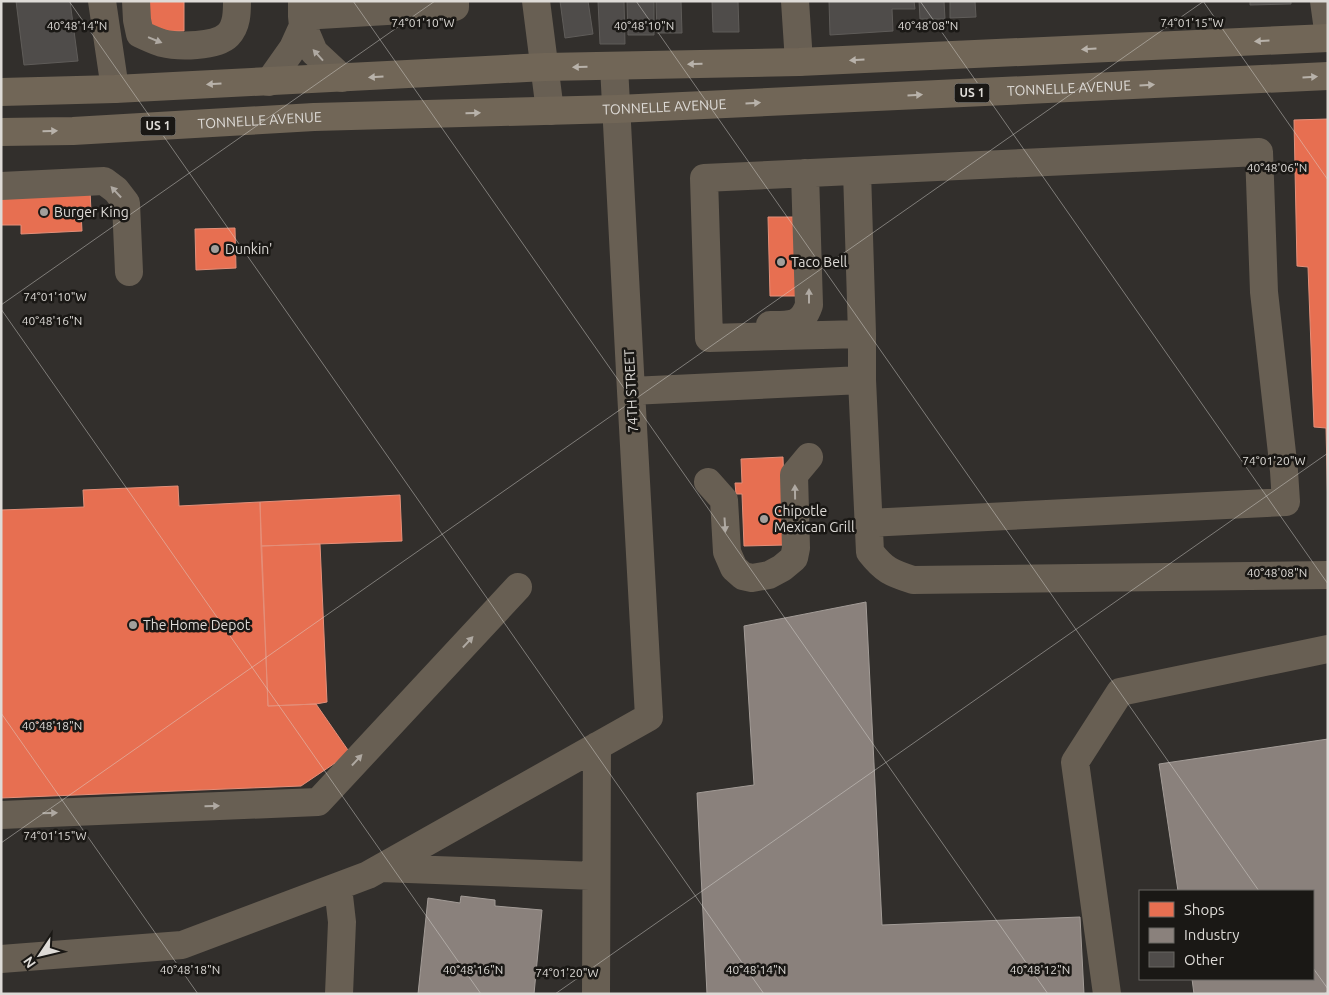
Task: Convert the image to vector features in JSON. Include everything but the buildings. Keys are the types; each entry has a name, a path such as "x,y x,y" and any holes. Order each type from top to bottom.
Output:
{"main road":[{"path":"1,92 114,89 545,68 799,62 1328,38"},
{"name":"TONNELLE AVENUE","path":"1,132 73,131 314,118 617,109 1328,76"}],"street":[{"path":"102,1 114,89"},
{"path":"136,1 140,34 164,43 198,45 212,43 228,35 235,22 237,1"},
{"path":"302,14 455,7 455,1"},
{"path":"536,1 550,111"},
{"path":"795,1 799,62"},
{"path":"1324,1 1328,30"},
{"path":"302,14 314,52 342,78"},
{"path":"269,82 293,48 302,14"},
{"name":"74TH STREET","path":"597,746 649,717 614,66"},
{"path":"709,331 704,178 1259,152 1264,292 1286,502 868,523"},
{"path":"857,171 862,380 868,523 870,552 880,564 894,574 913,580 1328,576"},
{"path":"709,331 790,325 803,318 809,305 806,173"},
{"path":"1,186 104,181 116,190 126,203 129,272"},
{"path":"709,331 862,334"},
{"path":"631,391 862,380"},
{"path":"708,482 724,500 727,552 734,568 742,576 752,578 769,575 782,568 794,558 796,548 794,475 809,457"},
{"path":"1,815 318,802 518,587"},
{"path":"1107,994 1075,762 1080,754 1120,692 1328,649"},
{"path":"1,959 182,945 368,876 597,746 596,994"},
{"path":"381,868 596,876"},
{"path":"338,887 342,922 339,994"}],"place":[{"name":"Burger King","path":"44,212"},
{"name":"Dunkin'","path":"215,249"},
{"name":"Taco Bell","path":"781,262"},
{"name":"Chipotle Mexican Grill","path":"764,519"},
{"name":"The Home Depot","path":"133,625"}]}
